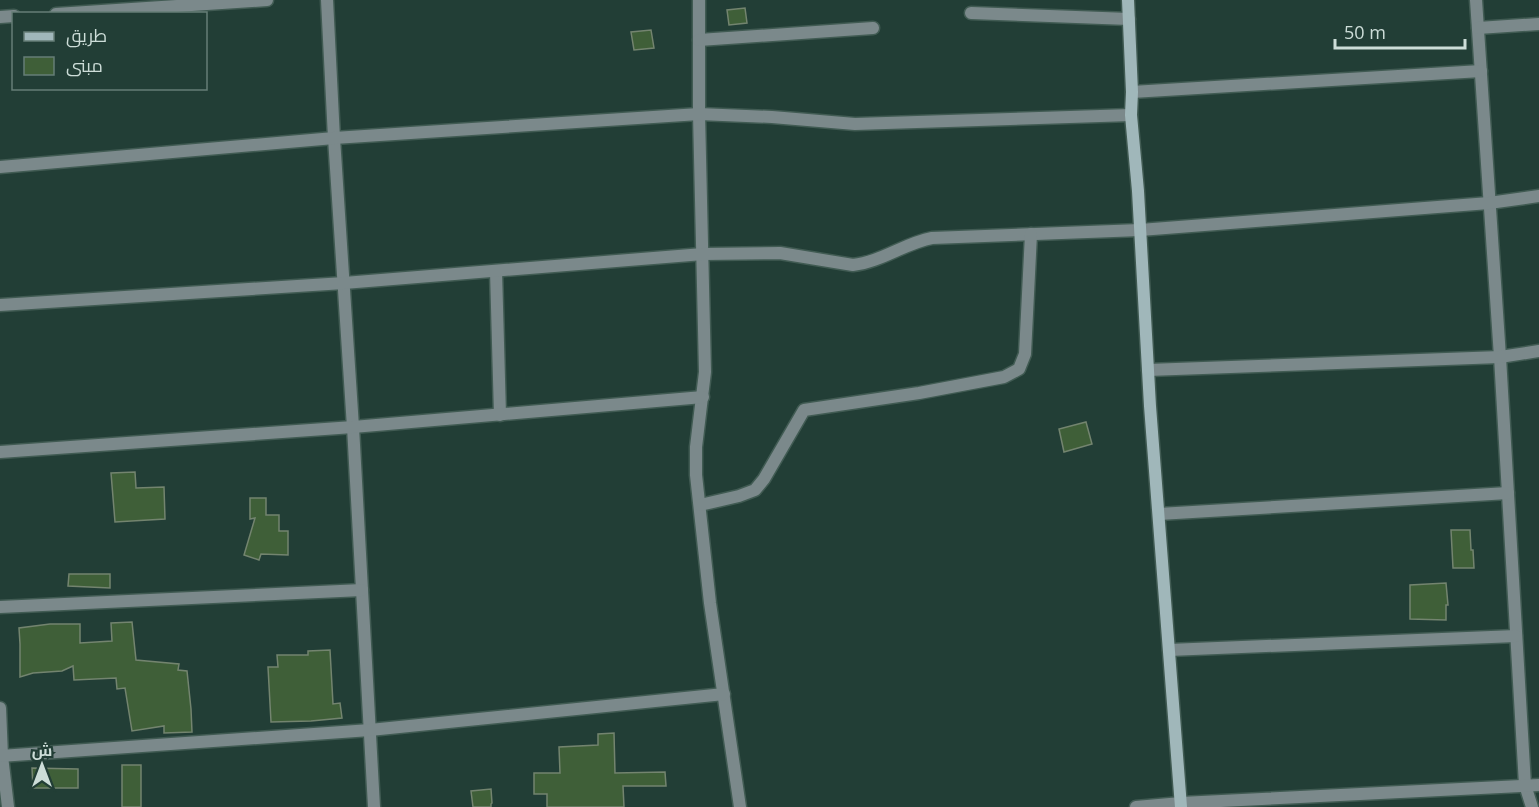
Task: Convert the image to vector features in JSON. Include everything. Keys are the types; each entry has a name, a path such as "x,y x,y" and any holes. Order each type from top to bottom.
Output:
{"main road":[{"path":"1128,0 1131,115 1181,805"}],"street":[{"path":"86,12 267,0"},
{"path":"327,0 374,807"},
{"path":"699,0 699,114 705,372 696,447 696,475 710,603 740,807"},
{"path":"1476,0 1525,785 1532,807"},
{"path":"971,13 1129,19"},
{"path":"1478,28 1539,24"},
{"path":"699,40 873,28"},
{"path":"1132,93 1481,71"},
{"path":"0,167 334,138 699,114 855,124 1131,115"},
{"path":"0,305 344,283 703,254 780,253 853,265 873,261 926,239 1140,230 1489,203 1539,196"},
{"path":"700,506 755,490 764,479 804,410 919,393 1004,377 1019,369 1025,354 1030,234"},
{"path":"496,271 500,415"},
{"path":"1148,370 1500,357 1539,351"},
{"path":"0,452 353,427 703,397"},
{"path":"1159,514 1508,493"},
{"path":"0,607 362,590"},
{"path":"1169,650 1516,636"},
{"path":"1,756 370,730 724,694"},
{"path":"0,708 1,756 8,807"},
{"path":"1136,807 1539,785"}],"building":[{"path":"745,8 747,23 729,25 727,10"},
{"path":"651,30 654,48 634,50 631,32"},
{"path":"1086,422 1092,444 1064,452 1059,429"},
{"path":"135,472 136,488 164,487 165,519 115,522 111,473"},
{"path":"250,498 266,498 266,515 279,515 279,531 288,531 288,555 261,554 259,560 244,555 255,518 250,519"},
{"path":"1451,530 1470,530 1474,568 1453,568"},
{"path":"69,574 110,574 110,588 68,586"},
{"path":"1446,583 1448,605 1446,605 1446,620 1410,619 1410,585"},
{"path":"132,622 136,660 179,664 178,670 187,671 192,732 164,733 164,726 132,731 125,688 117,689 116,678 74,680 73,666 62,671 33,673 20,677 19,628 50,624 80,624 80,643 112,641 111,623"},
{"path":"330,650 333,704 340,703 342,718 271,722 268,667 278,667 277,655 308,655 308,651"},
{"path":"614,733 615,773 665,772 666,786 623,786 624,807 547,807 547,794 534,794 534,773 560,773 559,747 598,745 598,734"},
{"path":"122,765 141,765 141,807 122,807"},
{"path":"32,768 78,769 78,788 33,788"},
{"path":"491,789 491,807 473,807 471,791"}]}
